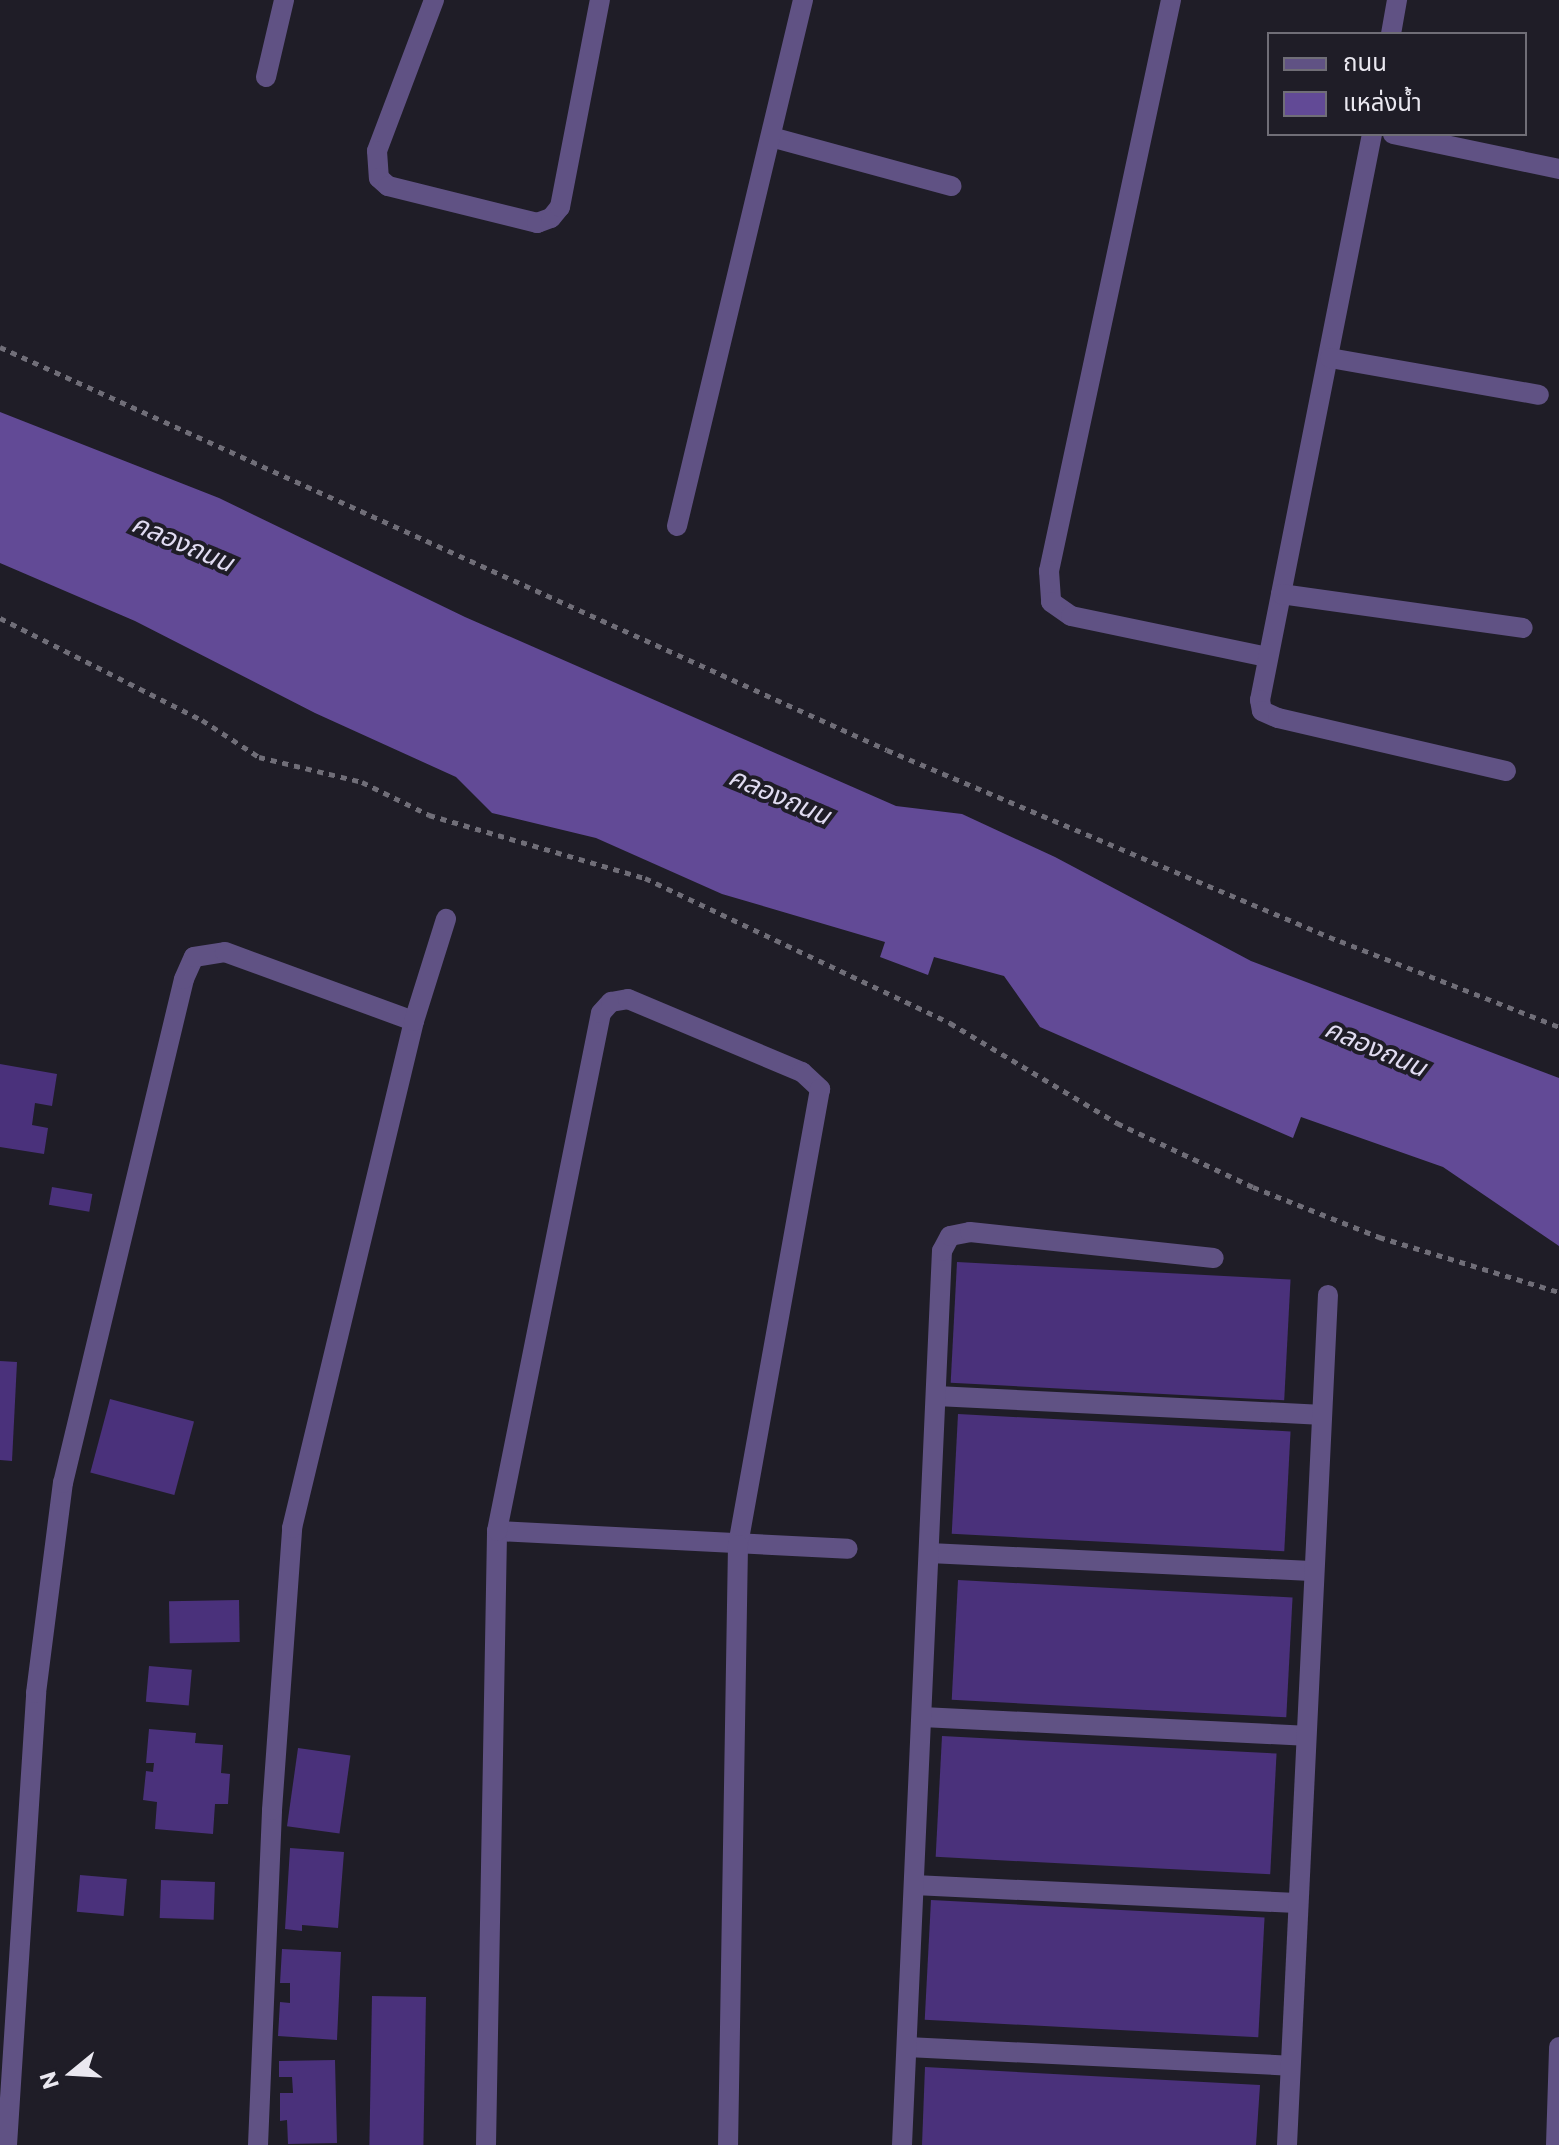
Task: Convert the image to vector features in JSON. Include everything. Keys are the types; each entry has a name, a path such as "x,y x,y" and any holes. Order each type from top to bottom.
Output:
{"street":[{"path":"266,77 284,0"},
{"path":"434,0 377,151 379,178 388,186 537,223 551,218 560,207 600,0"},
{"path":"677,526 803,0"},
{"path":"1171,0 1049,571 1051,602 1071,616 1268,657"},
{"path":"1391,32 1397,0"},
{"path":"1372,136 1330,358 1268,657 1260,700 1262,711 1278,718 1506,771"},
{"path":"1402,136 1559,169"},
{"path":"771,137 951,186"},
{"path":"1330,358 1539,395"},
{"path":"1281,594 1523,628"},
{"path":"258,2145 272,1810 292,1528 414,1021 446,919"},
{"path":"7,2145 36,1693 63,1483 184,979 194,957 225,952 414,1021"},
{"path":"486,2145 497,1531 601,1013 611,1002 628,999 802,1072 820,1089 738,1545 728,2145"},
{"path":"902,2145 942,1251 950,1236 970,1232 1214,1258"},
{"path":"1287,2145 1319,1415 1328,1295"},
{"path":"936,1396 1319,1415"},
{"path":"497,1531 848,1549"},
{"path":"929,1553 1312,1571"},
{"path":"922,1717 1305,1736"},
{"path":"914,1885 1297,1903"},
{"path":"907,2047 1290,2066"},
{"path":"1556,2145 1559,2047"}],"path":[{"path":"0,347 887,750 1340,941 1559,1027"},
{"path":"0,618 202,720 259,757 362,782 429,815 645,878 950,1023 1117,1123 1253,1187 1379,1237 1559,1292"}],"water":[{"name":"คลองถนน","path":"0,412 219,498 465,617 896,806 962,814 1055,857 1251,961 1559,1078 1559,1246 1443,1167 1301,1117 1293,1138 1040,1027 1004,976 934,957 928,975 880,957 885,942 722,894 596,838 492,813 456,777 315,713 135,621 0,563"}],"building":[{"path":"0,1064 57,1074 52,1106 35,1103 32,1125 48,1128 44,1154 0,1147"},
{"path":"52,1187 92,1194 89,1212 49,1205"},
{"path":"957,1262 1291,1279 1284,1400 951,1383"},
{"path":"0,1361 17,1362 12,1461 0,1460"},
{"path":"110,1399 194,1422 174,1495 90,1472"},
{"path":"958,1414 1291,1431 1284,1551 952,1534"},
{"path":"958,1580 1293,1598 1286,1717 952,1700"},
{"path":"239,1600 240,1642 170,1643 169,1601"},
{"path":"149,1666 192,1670 189,1706 146,1702"},
{"path":"149,1729 196,1733 195,1743 223,1745 221,1773 230,1774 228,1804 215,1804 213,1834 155,1829 157,1802 143,1800 146,1771 153,1772 154,1763 146,1763"},
{"path":"942,1736 1277,1754 1270,1874 936,1857"},
{"path":"298,1748 350,1755 339,1834 287,1826"},
{"path":"290,1848 344,1852 338,1928 302,1925 302,1931 285,1929"},
{"path":"80,1875 127,1879 124,1916 77,1912"},
{"path":"161,1880 215,1882 214,1920 160,1918"},
{"path":"931,1900 1265,1917 1258,2037 925,2020"},
{"path":"282,1949 341,1952 337,2040 278,2036 280,2002 290,2003 290,1983 280,1983"},
{"path":"372,1996 426,1997 423,2145 369,2145"},
{"path":"335,2060 337,2143 288,2144 287,2120 280,2121 280,2093 293,2093 292,2077 279,2077 279,2061"},
{"path":"925,2067 1260,2085 1256,2145 922,2145"}]}
